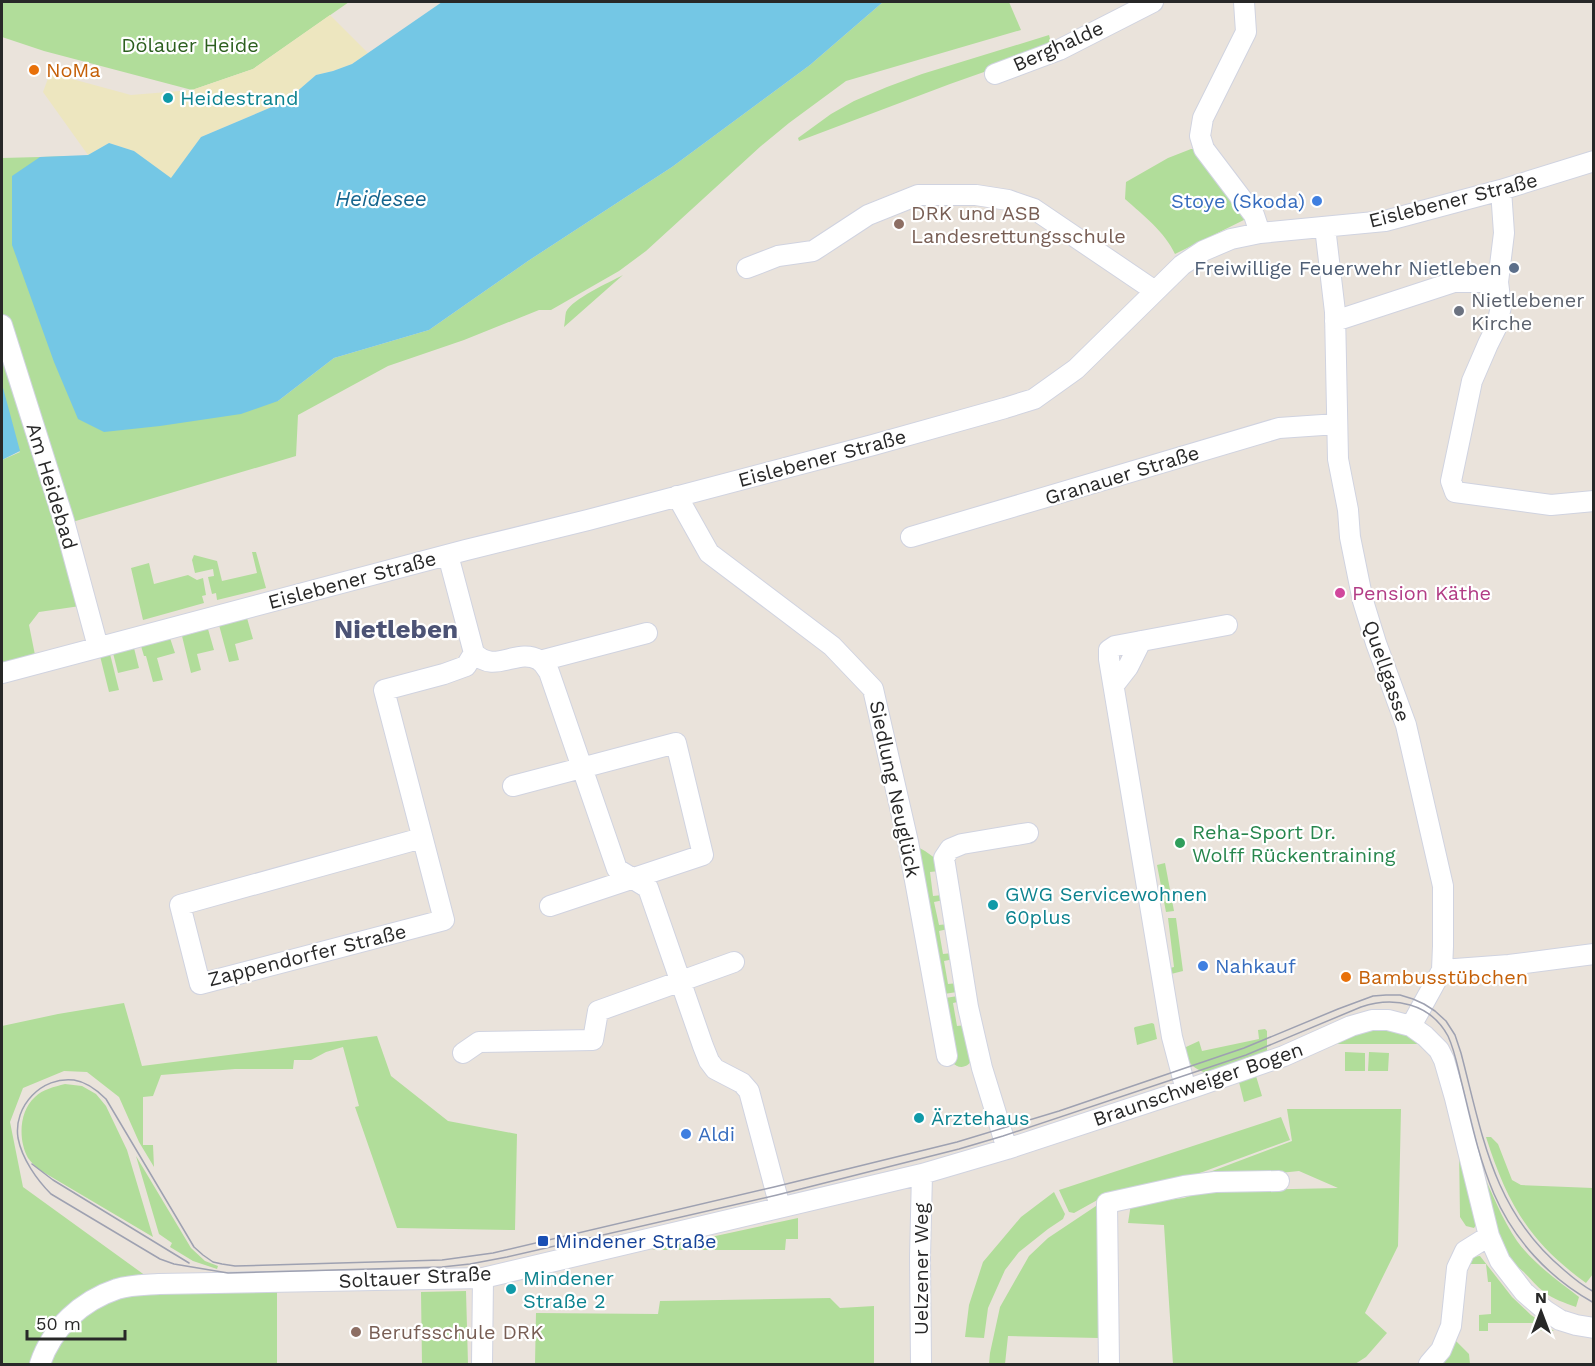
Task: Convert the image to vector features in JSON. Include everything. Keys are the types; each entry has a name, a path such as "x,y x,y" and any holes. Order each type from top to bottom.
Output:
{"street":[{"name":"Berghalde","path":"995,74 1059,50 1153,2"},
{"path":"1244,2 1246,32 1203,118 1200,136 1204,149 1254,214 1260,233"},
{"name":"Eislebener Straße","path":"2,673 873,445 1034,399 1076,369 1182,265 1203,251 1231,239 1260,233 1385,221 1501,190 1593,161"},
{"path":"1501,190 1504,233 1498,282 1501,306 1497,326 1472,381 1451,481 1455,492 1551,505 1593,501"},
{"path":"747,268 778,256 813,250 868,214 918,195 975,195 1008,200 1034,209 1155,291"},
{"name":"Quellgasse","path":"1325,227 1335,316 1338,459 1348,510 1350,537 1363,601 1406,725 1443,886 1442,970"},
{"path":"1335,316 1454,282 1498,282"},
{"name":"Am Heidebad","path":"2,325 64,521 98,647"},
{"name":"Granauer Straße","path":"910,537 1279,428 1337,423"},
{"name":"Siedlung Neuglück","path":"677,496 709,553 832,646 873,689 910,853 947,1056"},
{"path":"448,555 474,653 479,659 497,662 526,656 540,661 549,672 617,869 648,888 709,1061 715,1069 742,1083 749,1091 780,1207"},
{"path":"1186,1090 1172,1037 1109,650 1115,646 1227,625"},
{"path":"540,661 647,633"},
{"name":"Zappendorfer Straße","path":"422,838 180,905 200,984 444,920 384,690 466,666 474,653"},
{"path":"513,786 676,743 703,855 550,906"},
{"name":"Siedlung Neuglück","path":"1007,1149 981,1068 968,1007 944,858 950,849 962,844 1028,832"},
{"path":"1593,954 1509,965 1442,970 1411,1026 1433,1043 1444,1060 1489,1236 1500,1261 1524,1292 1546,1311 1560,1320 1593,1328"},
{"path":"463,1053 479,1042 593,1040 598,1011 734,962"},
{"name":"Braunschweiger Bogen","path":"922,1174 1007,1149 1186,1090 1284,1056 1351,1026 1372,1020 1388,1020 1411,1026"},
{"name":"Soltauer Straße","path":"40,1365 43,1355 71,1315 85,1304 120,1288 159,1284 483,1278 922,1174"},
{"name":"Uelzener Weg","path":"921,1365 922,1174"},
{"path":"1109,1365 1107,1203 1195,1184 1279,1181"},
{"path":"1429,1365 1441,1350 1451,1326 1457,1268 1465,1251 1489,1236"},
{"path":"482,1365 483,1278"}],"green space":[{"name":"Dölauer Heide","path":"2,2 349,2 253,69 192,90 44,51 2,37"},
{"path":"883,2 1009,2 1021,30 846,81 761,146 646,251 619,271 551,310 539,310 464,340 388,366 298,415 296,456 69,523 2,315 2,158 78,156 278,401 334,358 429,330 528,261 672,167 810,65"},
{"path":"1049,35 1051,43 1038,53 799,141 798,138 831,114 887,87"},
{"path":"1191,149 1204,149 1254,215 1175,254 1160,231 1125,199 1126,182 1168,158"},
{"path":"623,275 564,327 566,312 570,307 592,291"},
{"path":"2,355 87,605 39,612 29,625 35,655 2,664 2,460 20,452 2,430"},
{"path":"252,552 256,552 266,588 217,600 216,593 212,594 208,577 214,576 213,569 195,573 192,560 194,555 217,561 222,581 257,573"},
{"path":"149,563 154,584 188,575 197,580 203,578 206,595 202,596 204,603 143,620 131,568"},
{"path":"247,618 253,639 235,644 239,660 229,662 219,625"},
{"path":"208,629 214,650 197,654 201,670 191,673 182,636"},
{"path":"170,638 175,653 157,658 163,680 153,682 141,646"},
{"path":"134,648 139,668 118,673 113,653"},
{"path":"110,654 119,690 109,692 100,656"},
{"path":"914,845 939,861 939,871 930,872 933,896 942,895 944,900 934,902 939,925 948,924 948,929 939,931 943,954 952,953 954,959 944,961 948,984 958,983 957,992 944,994"},
{"path":"1165,863 1174,911 1166,912 1157,865"},
{"path":"1168,918 1176,918 1183,971 1167,975 1166,969 1174,967"},
{"path":"958,996 962,1001 953,1003 957,1026 966,1025 973,1058 963,1067 952,1062 945,998"},
{"path":"124,1003 142,1066 377,1036 391,1076 448,1121 517,1134 515,1230 397,1228 355,1107 359,1106 343,1047 311,1060 294,1060 293,1069 235,1069 161,1075 153,1096 143,1097 143,1145 153,1145 154,1167 139,1142 119,1097 87,1072 64,1071 23,1088 10,1122 23,1187 157,1284 277,1282 277,1364 2,1364 2,1026"},
{"path":"1152,1023 1157,1039 1137,1045 1134,1028"},
{"path":"1382,1027 1409,1035 1423,1044 1329,1044 1361,1030"},
{"path":"1258,1030 1267,1031 1267,1053 1206,1073 1192,1065 1184,1050 1199,1041 1202,1051 1259,1039"},
{"path":"1345,1052 1365,1053 1365,1071 1345,1071"},
{"path":"1369,1052 1389,1053 1388,1071 1368,1071"},
{"path":"1256,1076 1262,1096 1244,1102 1239,1082"},
{"path":"65,1084 82,1086 96,1094 106,1106 127,1150 153,1237 38,1169 28,1158 22,1134 26,1110 35,1097 42,1092"},
{"path":"1287,1109 1401,1109 1398,1246 1365,1313 1387,1333 1366,1357 1355,1364 1173,1364 1164,1225 1128,1223 1131,1204 1184,1198 1205,1191 1338,1188 1299,1171 1192,1182 1107,1203 1099,1338 1008,1336 1005,1364 989,1364 1000,1307 1029,1256 1048,1238 1102,1202 1191,1179 1292,1141"},
{"path":"1281,1117 1290,1140 1189,1177 1101,1198 1074,1213 1069,1212 1059,1190"},
{"path":"1486,1137 1491,1137 1498,1144 1512,1180 1521,1185 1593,1188 1593,1274 1586,1283 1549,1252 1522,1219 1502,1182"},
{"path":"1459,1149 1478,1214 1474,1228 1466,1226 1460,1217"},
{"path":"136,1156 191,1248 205,1261 218,1266 217,1269 193,1261 170,1247 172,1243 159,1234"},
{"path":"1481,1169 1517,1241 1538,1264 1579,1297 1576,1307 1548,1294 1520,1268 1510,1263 1498,1234"},
{"path":"1054,1192 1065,1214 1063,1219 1019,1252 1005,1270 988,1308 984,1338 965,1337 969,1305 983,1262 1021,1217"},
{"path":"798,1218 798,1239 786,1239 785,1250 651,1250"},
{"path":"1480,1256 1512,1297 1531,1315 1554,1331 1536,1330 1535,1323 1488,1323 1488,1331 1479,1331 1479,1315 1491,1314 1491,1282 1488,1282 1486,1264 1466,1264 1472,1257"},
{"path":"466,1291 468,1364 422,1364 421,1292"},
{"path":"830,1298 840,1308 874,1306 874,1364 535,1364 536,1313 658,1314 660,1301"},
{"path":"1454,1339 1469,1354 1470,1364 1440,1364"}],"sand":[{"name":"Heidestrand","path":"330,15 368,53 352,64 316,75 286,101 201,137 171,179 134,151 109,143 88,155 43,92 50,73 131,95 192,90 253,69"}],"water":[{"name":"Heidesee","path":"442,2 883,2 810,65 672,167 528,261 429,330 334,358 278,401 241,414 104,432 78,419 54,362 12,245 12,176 40,157 88,155 109,143 134,151 171,178 201,137 286,101 316,75 352,64"},
{"path":"2,384 20,451 2,460"}],"tram line":[{"path":"1594,1292 1571,1276 1540,1247 1521,1223 1506,1198 1485,1143 1455,1035 1446,1021 1424,1004 1400,995 1373,996 1244,1048 1059,1111 957,1142 493,1253 442,1260 235,1266 213,1262 194,1247 106,1099 92,1087 79,1081 62,1080 41,1088 25,1105 18,1126 20,1146 27,1161 35,1176 51,1194 160,1259 174,1264 228,1273 442,1267 507,1257 777,1195 959,1149 1246,1055 1361,1007 1386,1002 1398,1003 1421,1009 1431,1016 1448,1036 1484,1167 1494,1194 1512,1227 1548,1270 1594,1303"},
{"path":"32,1164 53,1180 189,1263"}],"place":[{"name":"NoMa","path":"34,70"},
{"name":"Heidestrand","path":"168,98"},
{"name":"Stoye (Skoda)","path":"1317,201"},
{"name":"DRK und ASB Landesrettungsschule","path":"899,224"},
{"name":"Freiwillige Feuerwehr Nietleben","path":"1514,268"},
{"name":"Nietlebener Kirche","path":"1459,311"},
{"name":"Pension Käthe","path":"1340,593"},
{"name":"Reha-Sport Dr. Wolff Rückentraining","path":"1180,843"},
{"name":"GWG Servicewohnen 60plus","path":"993,905"},
{"name":"Nahkauf","path":"1203,966"},
{"name":"Bambusstübchen","path":"1346,977"},
{"name":"Ärztehaus","path":"919,1118"},
{"name":"Aldi","path":"686,1134"},
{"name":"Mindener Straße","path":"543,1241"},
{"name":"Mindener Straße 2","path":"511,1289"},
{"name":"Berufsschule DRK","path":"356,1332"}],"district":[{"name":"Nietleben","path":"396,629"}]}
